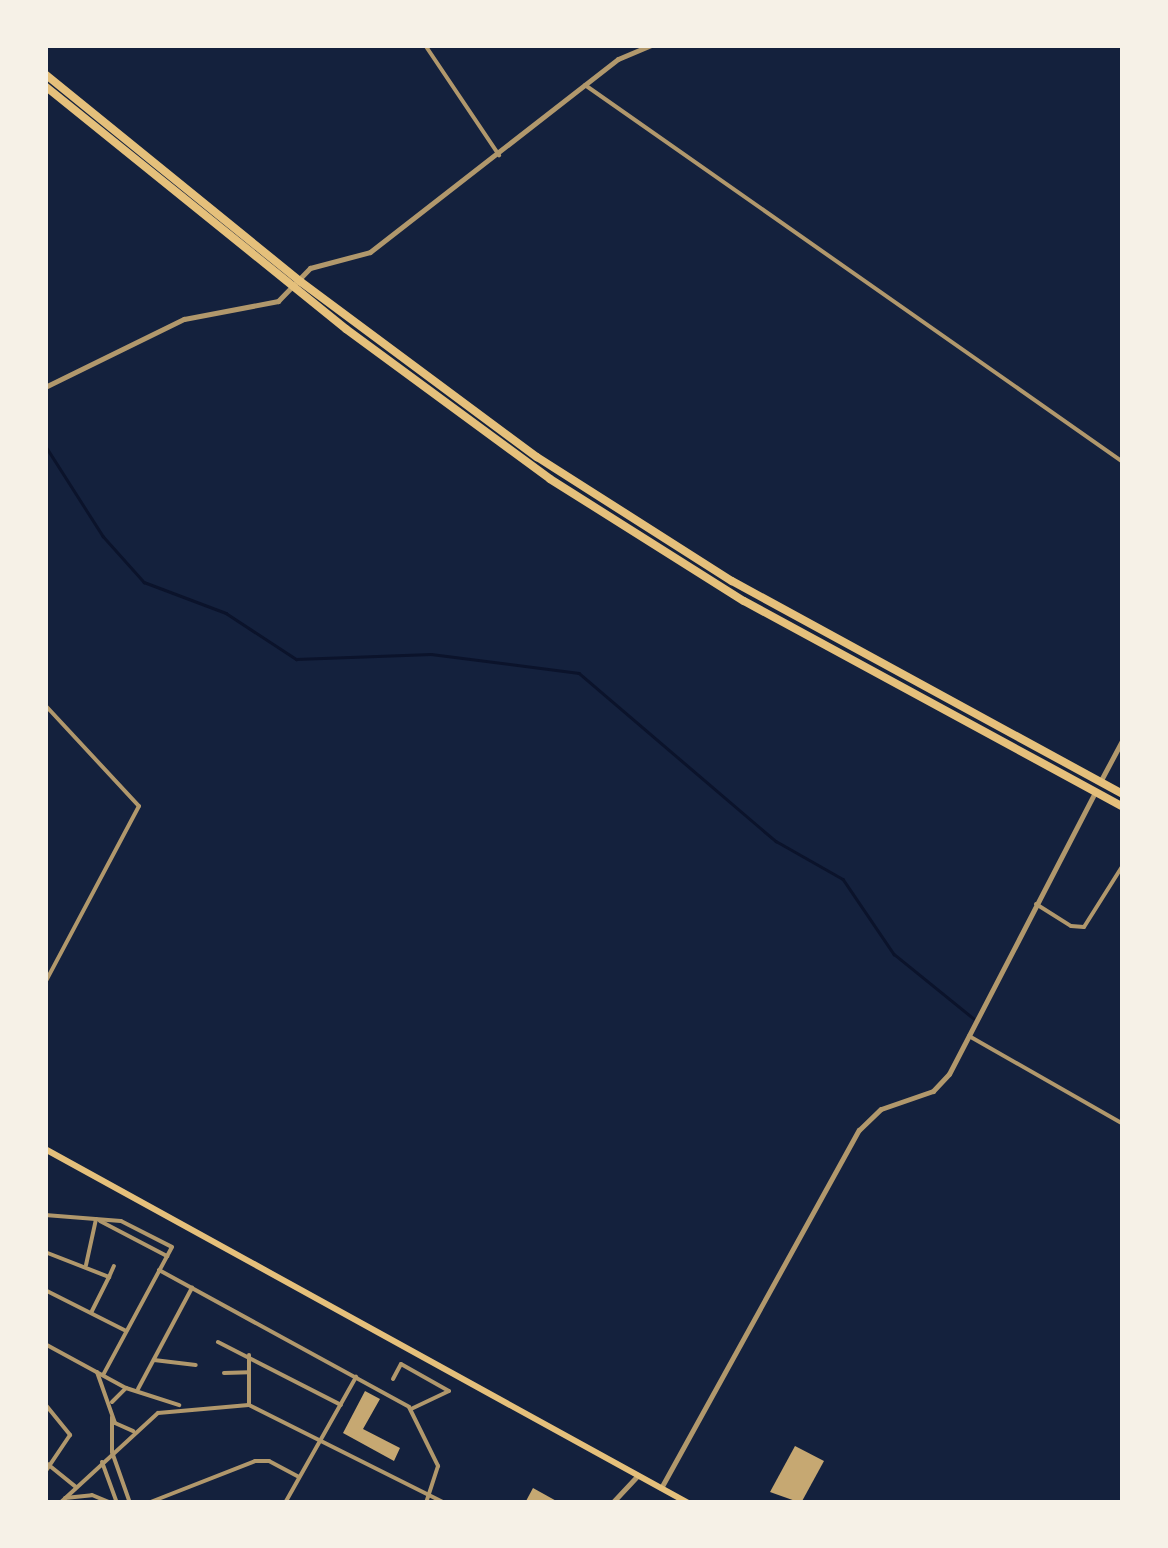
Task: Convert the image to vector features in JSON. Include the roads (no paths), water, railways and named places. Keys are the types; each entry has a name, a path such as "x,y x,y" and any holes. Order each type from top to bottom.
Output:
{"highway":[{"path":"45,74 295,283 528,450 695,558 1123,794"},
{"path":"45,86 511,452 680,562 1123,807"}],"main road":[{"path":"45,1152 688,1503"}],"street":[{"path":"425,45 499,155"},
{"path":"45,387 184,319 278,301 310,268 358,257 388,240 622,56 651,45"},
{"path":"585,85 1123,462"},
{"path":"45,705 139,806 45,983"},
{"path":"661,1488 859,1130 884,1107 936,1090 969,1036 1123,739"},
{"path":"1036,904 1071,926 1084,927 1123,864"},
{"path":"969,1036 1123,1124"},
{"path":"45,1216 124,1222 172,1246 100,1374 112,1418 112,1452 130,1503"},
{"path":"96,1219 167,1256"},
{"path":"86,1265 96,1219"},
{"path":"45,1252 86,1265 108,1277"},
{"path":"90,1313 114,1266"},
{"path":"159,1270 357,1376 411,1410 438,1466 426,1503"},
{"path":"138,1389 192,1288"},
{"path":"45,1290 126,1331"},
{"path":"218,1342 341,1405"},
{"path":"45,1344 126,1388 138,1389 152,1400 191,1406 249,1405 322,1436 445,1503"},
{"path":"248,1355 249,1405"},
{"path":"154,1360 196,1364"},
{"path":"392,1379 401,1364 449,1391 411,1410"},
{"path":"224,1372 249,1372"},
{"path":"285,1503 357,1376"},
{"path":"110,1406 126,1388"},
{"path":"152,1400 152,1418"},
{"path":"45,1404 70,1434 45,1472"},
{"path":"62,1501 152,1418 191,1406"},
{"path":"112,1418 119,1427 137,1431"},
{"path":"148,1503 255,1461 269,1461 299,1477"},
{"path":"45,1462 76,1487"},
{"path":"102,1462 114,1503"},
{"path":"612,1503 638,1476"},
{"path":"62,1501 92,1495 114,1503"}],"waterway":[{"path":"45,445 103,536 144,582 226,613 296,659 431,654 579,673 776,841 843,879 894,954 973,1018"}]}
